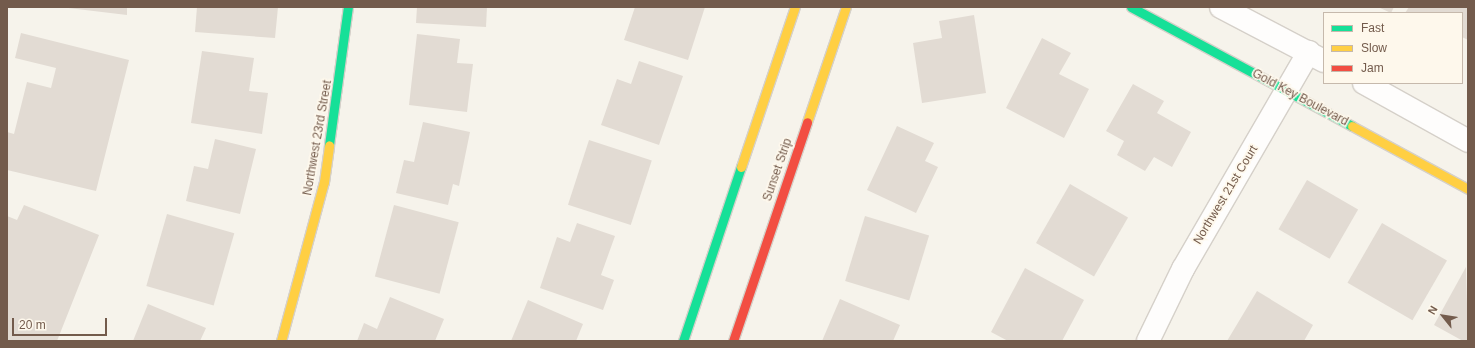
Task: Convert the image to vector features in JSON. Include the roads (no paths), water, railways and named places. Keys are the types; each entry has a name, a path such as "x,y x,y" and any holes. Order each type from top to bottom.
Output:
{"street":[{"name":"Northwest 23rd Street","path":"281,341 324,182 348,7"},
{"path":"683,341 795,7"},
{"name":"Sunset Strip","path":"733,341 846,7"},
{"name":"Gold Key Boulevard","path":"1131,7 1468,189"},
{"path":"1222,7 1317,57"},
{"name":"Northwest 21st Court","path":"1148,341 1183,269 1288,91 1317,57"},
{"path":"1366,84 1468,141"}]}
